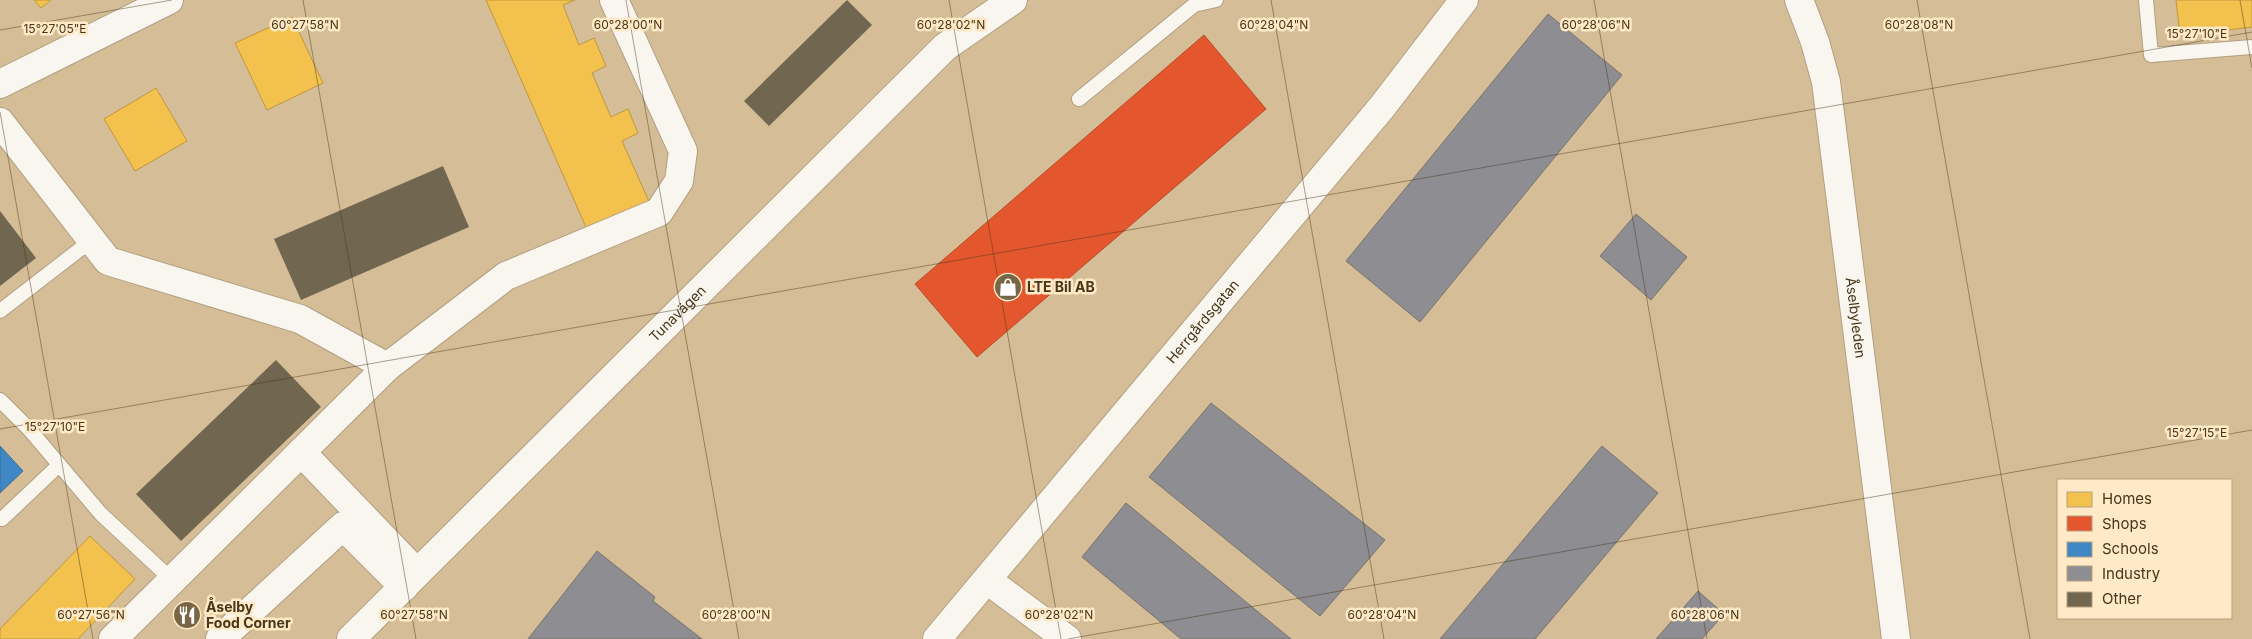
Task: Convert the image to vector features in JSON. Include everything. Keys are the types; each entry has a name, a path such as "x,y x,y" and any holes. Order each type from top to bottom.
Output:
{"street":[{"path":"0,84 170,0"},
{"path":"113,639 387,368 506,276 659,212 679,180 683,150 614,0"},
{"name":"Tunavägen","path":"351,639 945,47 1013,0"},
{"name":"Herrgårdsgatan","path":"936,639 1382,107 1464,0"},
{"name":"Åselbyleden","path":"1799,0 1815,42 1826,82 1896,639"},
{"path":"0,122 108,261 300,319 387,368"},
{"path":"301,452 411,580"},
{"path":"220,639 343,526 411,580"},
{"path":"987,580 1067,639"}],"lane":[{"path":"1079,99 1194,5 1216,0"},
{"path":"2146,0 2151,55 2252,46"},
{"path":"0,311 92,240"},
{"path":"0,400 29,429 101,514 172,580"},
{"path":"2,518 60,464"}],"building: Homes":[{"path":"34,0 51,0 41,8"},
{"path":"486,0 575,0 563,5 579,45 594,38 606,66 592,73 611,117 628,109 638,133 622,141 651,206 589,234"},
{"path":"2176,0 2252,0 2252,27 2180,36"},
{"path":"292,17 323,83 267,110 235,43"},
{"path":"156,88 187,141 135,171 104,119"},
{"path":"90,536 135,579 78,639 0,639 0,629"}],"building: Shops":[{"path":"1204,35 1266,109 977,357 915,284"}],"building: Schools":[{"path":"0,446 23,471 0,493"}],"building: Industry":[{"path":"1548,14 1622,75 1420,322 1346,261"},
{"path":"1636,214 1687,257 1651,300 1600,256"},
{"path":"1211,403 1385,540 1320,616 1149,477"},
{"path":"1602,446 1658,493 1535,639 1440,639"},
{"path":"1126,503 1291,639 1181,639 1082,557"},
{"path":"597,551 655,597 653,601 702,639 528,639"},
{"path":"1698,591 1724,614 1702,639 1656,639"}],"building: Other":[{"path":"847,0 872,25 769,126 744,101"},
{"path":"443,166 469,227 301,300 274,239"},
{"path":"0,211 36,258 0,286"},
{"path":"276,360 321,407 181,541 136,494"}],"place":[{"name":"LTE Bil AB","path":"1008,287"},
{"name":"Åselby Food Corner","path":"187,615"}]}
